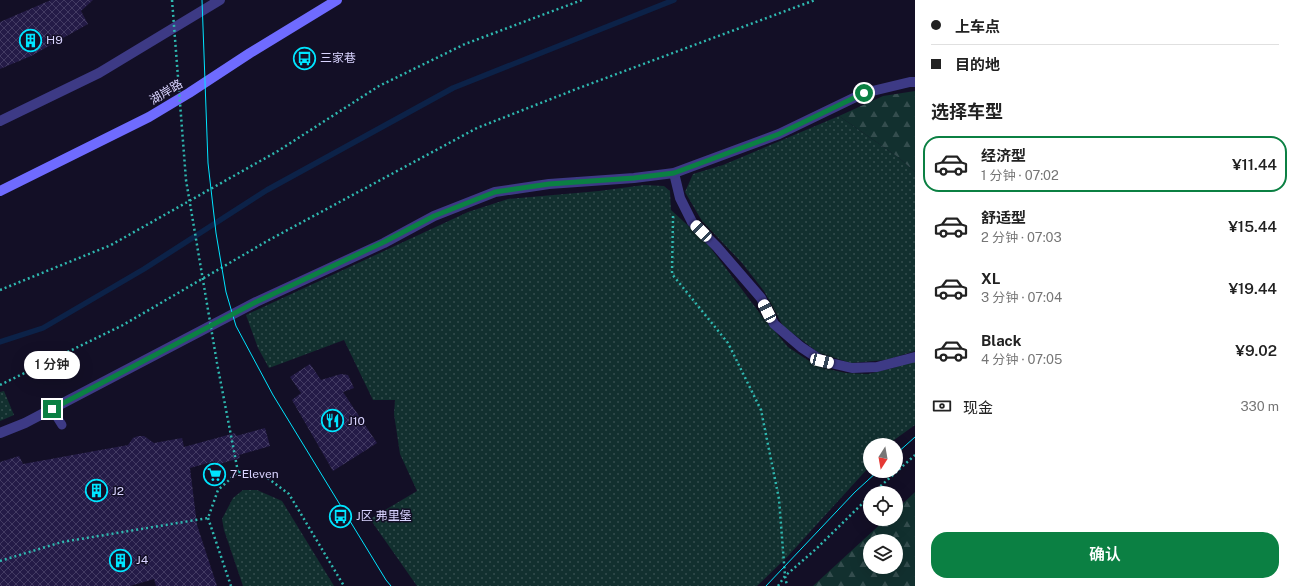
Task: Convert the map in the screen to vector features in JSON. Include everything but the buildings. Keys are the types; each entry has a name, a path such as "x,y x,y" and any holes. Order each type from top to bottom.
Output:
{"street":[{"path":"0,121 99,73 220,0"},
{"name":"湖岸路","path":"0,192 149,117 337,0"},
{"path":"0,433 52,409 256,302 384,242 434,216 495,192 549,184 634,178 674,173 779,134 864,93 915,82"},
{"path":"674,173 680,198 692,222 717,247 761,298 774,324 801,347 822,361 852,368 877,367 915,357"}],"lane":[{"path":"52,409 62,425"}],"path":[{"path":"172,0 186,180 217,363 238,472"},
{"path":"0,290 111,245 278,151 380,86 465,44 582,0"},
{"path":"0,385 123,325 269,240 477,128 579,88 815,0"},
{"path":"673,212 672,274 728,343 761,410 779,499 787,586"},
{"path":"881,486 915,455"},
{"path":"231,586 208,518 218,490 238,472"},
{"path":"238,472 265,476 290,494 344,586"},
{"path":"778,586 785,576 816,549 863,503"},
{"path":"0,561 62,542 208,518"}],"green space":[{"path":"915,91 915,172 898,157 839,116 883,96"},
{"path":"839,116 898,157 915,172 915,351 886,360 851,363 819,353 783,326 764,291 742,263 702,221 685,192 693,174 723,165"},
{"path":"644,185 664,186 670,191 671,210 706,242 762,316 788,347 806,359 823,368 846,373 868,374 915,361 915,425 897,438 863,438 863,474 788,556 757,586 417,586 370,519 417,491 400,454 394,414 395,400 373,400 344,340 269,368 258,348 246,315 468,212 508,199 599,191"},
{"path":"4,391 14,415 0,421 0,392"},
{"path":"243,490 257,490 282,501 334,586 243,586 224,530 222,519 233,498"},
{"path":"915,492 915,586 813,586 863,540 863,574 903,574 903,534 870,534 878,526 903,526 903,503"}],"waterway":[{"path":"0,342 43,328 144,269 267,190 453,88 674,0"}],"tram line":[{"path":"202,0 208,163 216,233 226,292 236,326 273,395 391,586"},
{"path":"903,448 915,437"},
{"path":"766,586 855,492 870,478"}],"place":[{"name":"H9","path":"30,40"},
{"name":"三家巷","path":"305,58"},
{"name":"J10","path":"333,421"},
{"name":"7-Eleven","path":"214,474"},
{"name":"J2","path":"96,491"},
{"name":"J区 弗里堡","path":"340,516"},
{"name":"J4","path":"120,560"}],"route":[{"path":"52,409 256,302 384,242 434,216 495,192 549,184 634,178 674,173 779,134 864,93"}]}
